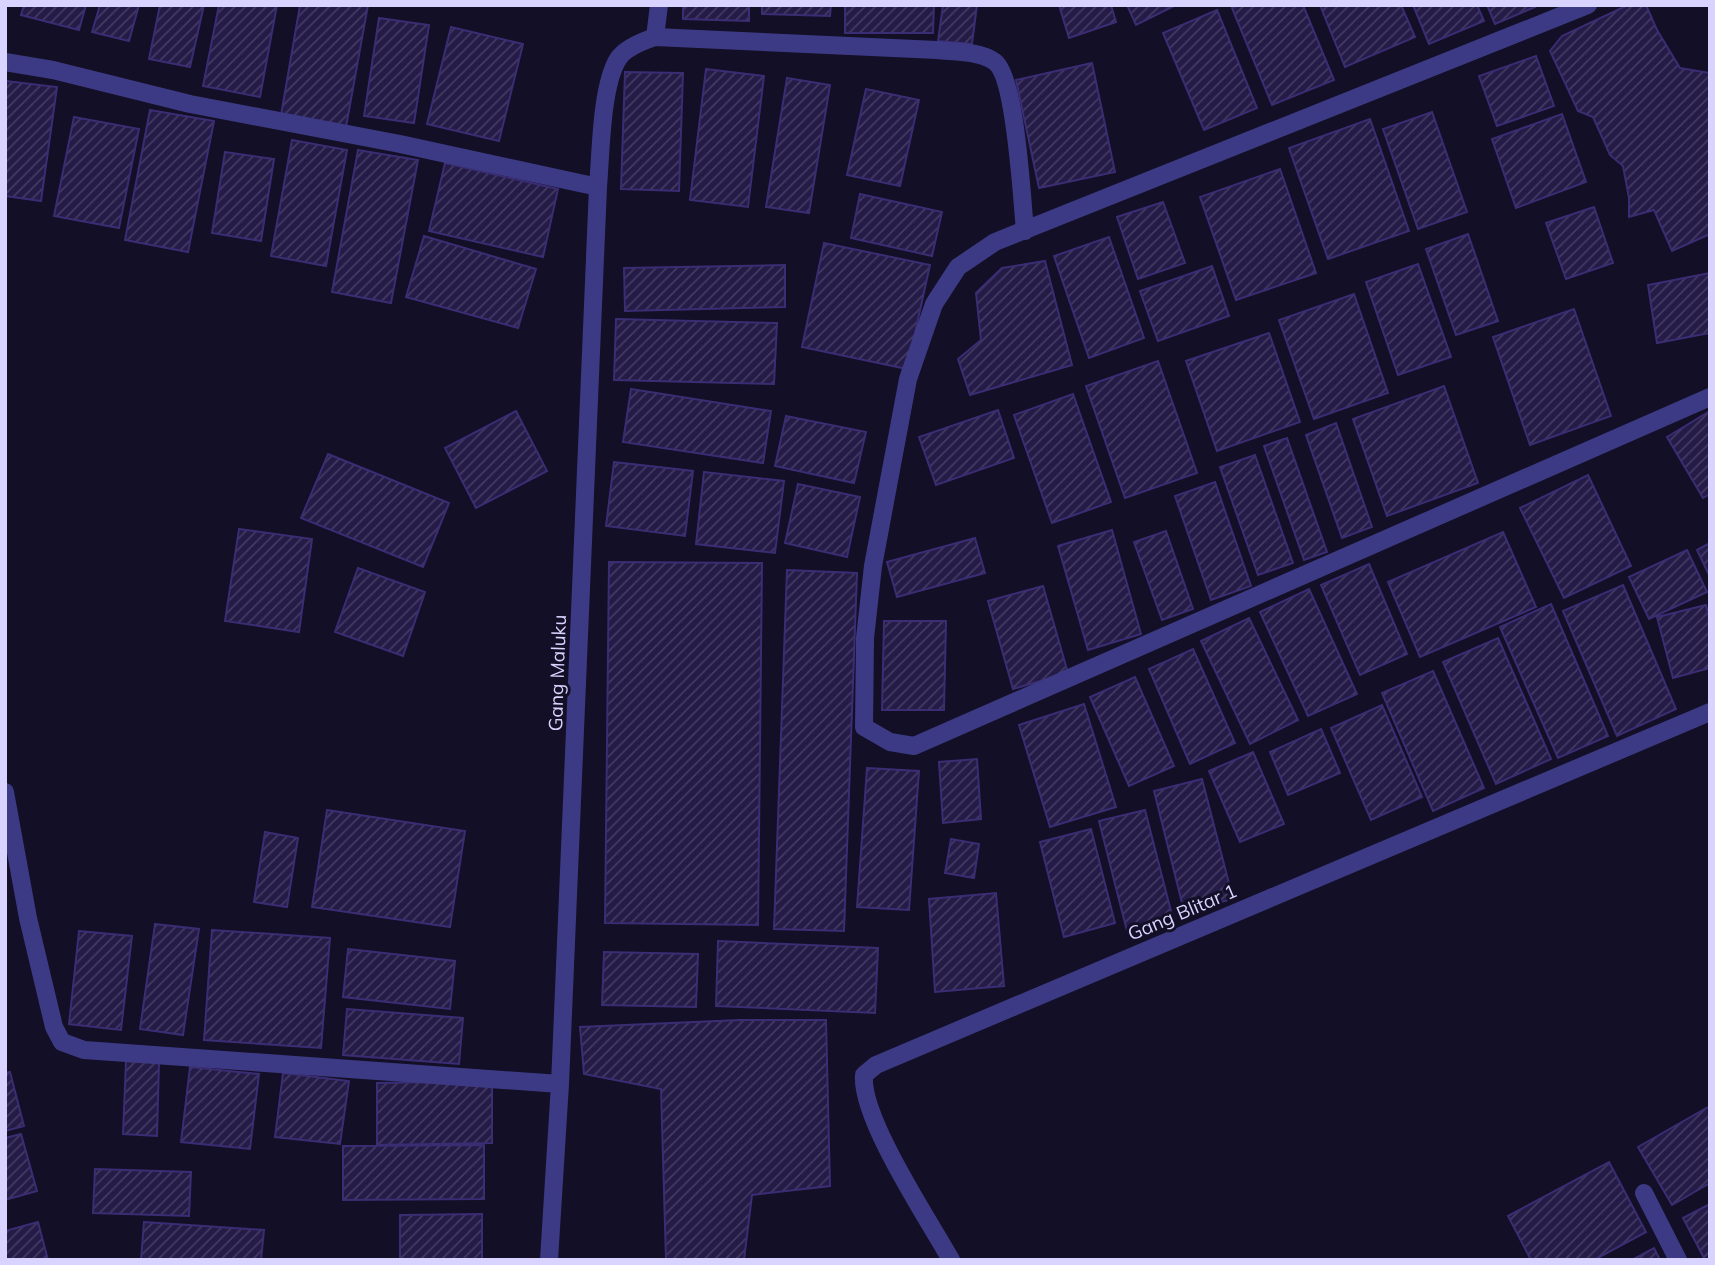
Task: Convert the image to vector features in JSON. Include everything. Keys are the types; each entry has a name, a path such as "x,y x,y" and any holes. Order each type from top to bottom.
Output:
{"street":[{"path":"659,5 655,37 937,50 984,56 998,64 1004,76 1015,127 1025,231"},
{"path":"1588,5 995,242 957,267 934,304 908,379 873,566 865,638 864,727 890,743 914,746 1710,397"},
{"name":"Gang Maluku","path":"549,1260 561,1084 598,187 607,88 619,57 638,43 655,37"},
{"path":"5,62 53,70 190,104 400,144 598,187"},
{"name":"Gang Blitar 1","path":"951,1260 878,1131 863,1087 864,1074 876,1065 1710,712"},
{"path":"5,792 28,918 54,1027 62,1042 84,1050 561,1084"},
{"path":"1644,1193 1678,1260"}],"building":[{"path":"24,5 86,5 79,30 21,15"},
{"path":"100,5 139,5 129,41 92,32"},
{"path":"160,5 204,5 190,67 149,59"},
{"path":"219,5 277,5 260,97 203,86"},
{"path":"300,5 368,5 346,127 281,115"},
{"path":"683,5 749,5 749,21 683,19"},
{"path":"762,5 831,5 830,16 762,14"},
{"path":"845,5 934,5 933,33 845,33"},
{"path":"943,5 977,5 972,44 938,41"},
{"path":"1059,5 1111,5 1116,22 1069,38"},
{"path":"1127,5 1176,5 1136,25"},
{"path":"1239,5 1303,5 1334,80 1272,105 1232,8"},
{"path":"1320,5 1401,5 1415,37 1345,67"},
{"path":"1413,5 1477,5 1484,21 1429,44"},
{"path":"1487,5 1535,5 1535,7 1495,24"},
{"path":"1628,5 1646,5 1657,30 1680,68 1710,73 1710,234 1672,251 1654,210 1629,217 1629,198 1623,166 1610,155 1593,117 1578,111 1550,51 1562,36"},
{"path":"1217,10 1257,108 1204,130 1163,33"},
{"path":"379,18 429,25 414,123 364,116"},
{"path":"451,27 523,44 499,141 427,124"},
{"path":"1536,56 1554,106 1497,126 1479,76"},
{"path":"1092,63 1115,172 1039,188 1016,80"},
{"path":"706,69 764,76 748,207 690,200"},
{"path":"625,72 683,73 679,191 621,189"},
{"path":"787,78 830,85 809,213 766,207"},
{"path":"6,81 57,87 41,201 5,196"},
{"path":"866,89 919,100 900,186 847,175"},
{"path":"150,110 214,121 188,252 125,240"},
{"path":"1432,112 1467,212 1418,229 1383,129"},
{"path":"1562,114 1586,182 1516,208 1492,139"},
{"path":"74,117 139,129 119,228 54,216"},
{"path":"1370,119 1409,231 1328,259 1289,148"},
{"path":"292,140 347,150 326,266 271,256"},
{"path":"358,150 418,160 391,303 332,292"},
{"path":"225,152 274,159 261,241 212,233"},
{"path":"445,163 558,189 543,257 429,231"},
{"path":"1280,169 1316,273 1236,300 1200,197"},
{"path":"860,194 942,212 932,256 851,238"},
{"path":"1163,202 1185,263 1138,279 1117,217"},
{"path":"1594,207 1613,263 1566,279 1546,223"},
{"path":"1468,234 1498,321 1456,335 1426,249"},
{"path":"424,236 536,269 518,328 406,297"},
{"path":"1109,237 1144,338 1089,358 1054,256"},
{"path":"824,243 930,265 907,369 802,347"},
{"path":"1045,261 1072,365 970,395 958,359 981,340 976,293 1002,268"},
{"path":"1418,264 1451,357 1398,375 1366,282"},
{"path":"785,265 785,307 625,311 624,268"},
{"path":"1212,266 1229,316 1158,341 1140,291"},
{"path":"1710,273 1710,333 1657,343 1648,285"},
{"path":"1354,294 1388,393 1314,419 1279,320"},
{"path":"1574,309 1611,416 1530,445 1493,337"},
{"path":"616,319 777,323 774,384 614,380"},
{"path":"1269,333 1300,422 1217,451 1186,361"},
{"path":"1158,361 1197,473 1125,498 1086,386"},
{"path":"1444,386 1478,483 1387,516 1353,419"},
{"path":"631,389 771,411 763,463 623,442"},
{"path":"1073,394 1111,502 1052,523 1014,415"},
{"path":"998,410 1014,458 936,485 919,437"},
{"path":"516,411 547,471 476,508 445,448"},
{"path":"1710,411 1710,494 1703,498 1667,437"},
{"path":"786,416 866,432 854,483 775,466"},
{"path":"1336,423 1372,527 1342,538 1306,435"},
{"path":"1287,438 1327,552 1304,560 1264,446"},
{"path":"328,454 449,503 423,567 301,518"},
{"path":"1255,455 1293,563 1258,575 1220,467"},
{"path":"614,462 693,471 685,536 606,526"},
{"path":"704,472 784,481 775,553 696,544"},
{"path":"1588,475 1631,566 1564,598 1520,508"},
{"path":"1215,482 1251,586 1211,600 1175,496"},
{"path":"798,484 860,497 847,557 785,543"},
{"path":"239,529 312,539 299,632 225,621"},
{"path":"1112,530 1141,634 1088,650 1058,546"},
{"path":"1166,531 1193,609 1162,620 1134,542"},
{"path":"1503,532 1536,607 1420,657 1388,582"},
{"path":"975,538 985,573 897,597 887,562"},
{"path":"1710,543 1710,577 1697,550"},
{"path":"1687,550 1707,592 1649,619 1629,577"},
{"path":"609,562 762,563 758,925 605,923"},
{"path":"1369,564 1407,654 1360,675 1321,585"},
{"path":"358,568 425,592 403,656 335,632"},
{"path":"787,570 857,573 844,931 774,929"},
{"path":"1623,585 1676,709 1617,736 1563,611"},
{"path":"1043,586 1068,673 1013,689 988,601"},
{"path":"1309,589 1357,694 1308,716 1260,612"},
{"path":"1551,604 1608,736 1558,758 1500,627"},
{"path":"1706,605 1710,621 1710,668 1673,678 1657,617"},
{"path":"1249,618 1298,720 1250,744 1201,641"},
{"path":"884,621 946,621 944,710 882,710"},
{"path":"1498,638 1551,759 1496,784 1443,662"},
{"path":"1193,649 1235,743 1190,764 1149,669"},
{"path":"1433,671 1484,788 1433,811 1382,693"},
{"path":"1135,677 1174,766 1129,786 1090,697"},
{"path":"1084,704 1116,807 1050,827 1019,725"},
{"path":"1382,705 1422,797 1371,820 1331,728"},
{"path":"1321,729 1340,773 1288,795 1270,752"},
{"path":"1253,752 1284,824 1240,842 1209,771"},
{"path":"977,759 981,819 943,823 939,762"},
{"path":"867,768 919,771 909,910 857,907"},
{"path":"1202,779 1233,899 1184,911 1154,791"},
{"path":"327,810 465,831 450,927 312,907"},
{"path":"1145,810 1173,919 1127,931 1099,821"},
{"path":"1091,829 1115,923 1064,937 1040,842"},
{"path":"265,832 298,838 287,907 254,902"},
{"path":"951,839 979,844 974,878 945,873"},
{"path":"996,893 1004,986 935,992 929,899"},
{"path":"155,924 199,929 183,1035 140,1029"},
{"path":"212,930 330,938 321,1048 204,1040"},
{"path":"79,931 132,936 121,1030 69,1024"},
{"path":"718,941 878,948 875,1013 716,1006"},
{"path":"348,949 455,961 450,1009 343,997"},
{"path":"604,952 698,954 696,1007 602,1005"},
{"path":"347,1009 463,1018 459,1064 343,1055"},
{"path":"740,1020 826,1020 830,1186 752,1195 744,1260 666,1260 661,1089 584,1074 580,1027"},
{"path":"126,1061 159,1062 157,1136 123,1134"},
{"path":"190,1067 259,1074 250,1149 181,1142"},
{"path":"10,1072 24,1126 5,1131 5,1073"},
{"path":"283,1073 349,1081 340,1144 275,1137"},
{"path":"492,1081 492,1143 377,1145 377,1083"},
{"path":"1710,1106 1710,1183 1672,1205 1638,1147"},
{"path":"21,1134 37,1191 5,1200 5,1138"},
{"path":"484,1145 484,1199 343,1200 343,1146"},
{"path":"1609,1162 1646,1232 1594,1260 1531,1260 1508,1216"},
{"path":"95,1169 191,1172 189,1216 93,1213"},
{"path":"1710,1204 1710,1260 1705,1260 1683,1218"},
{"path":"482,1214 482,1260 400,1260 400,1215"},
{"path":"38,1222 48,1260 5,1260 5,1231"},
{"path":"144,1222 264,1230 261,1260 141,1260"},
{"path":"1654,1248 1660,1260 1632,1260"}]}
